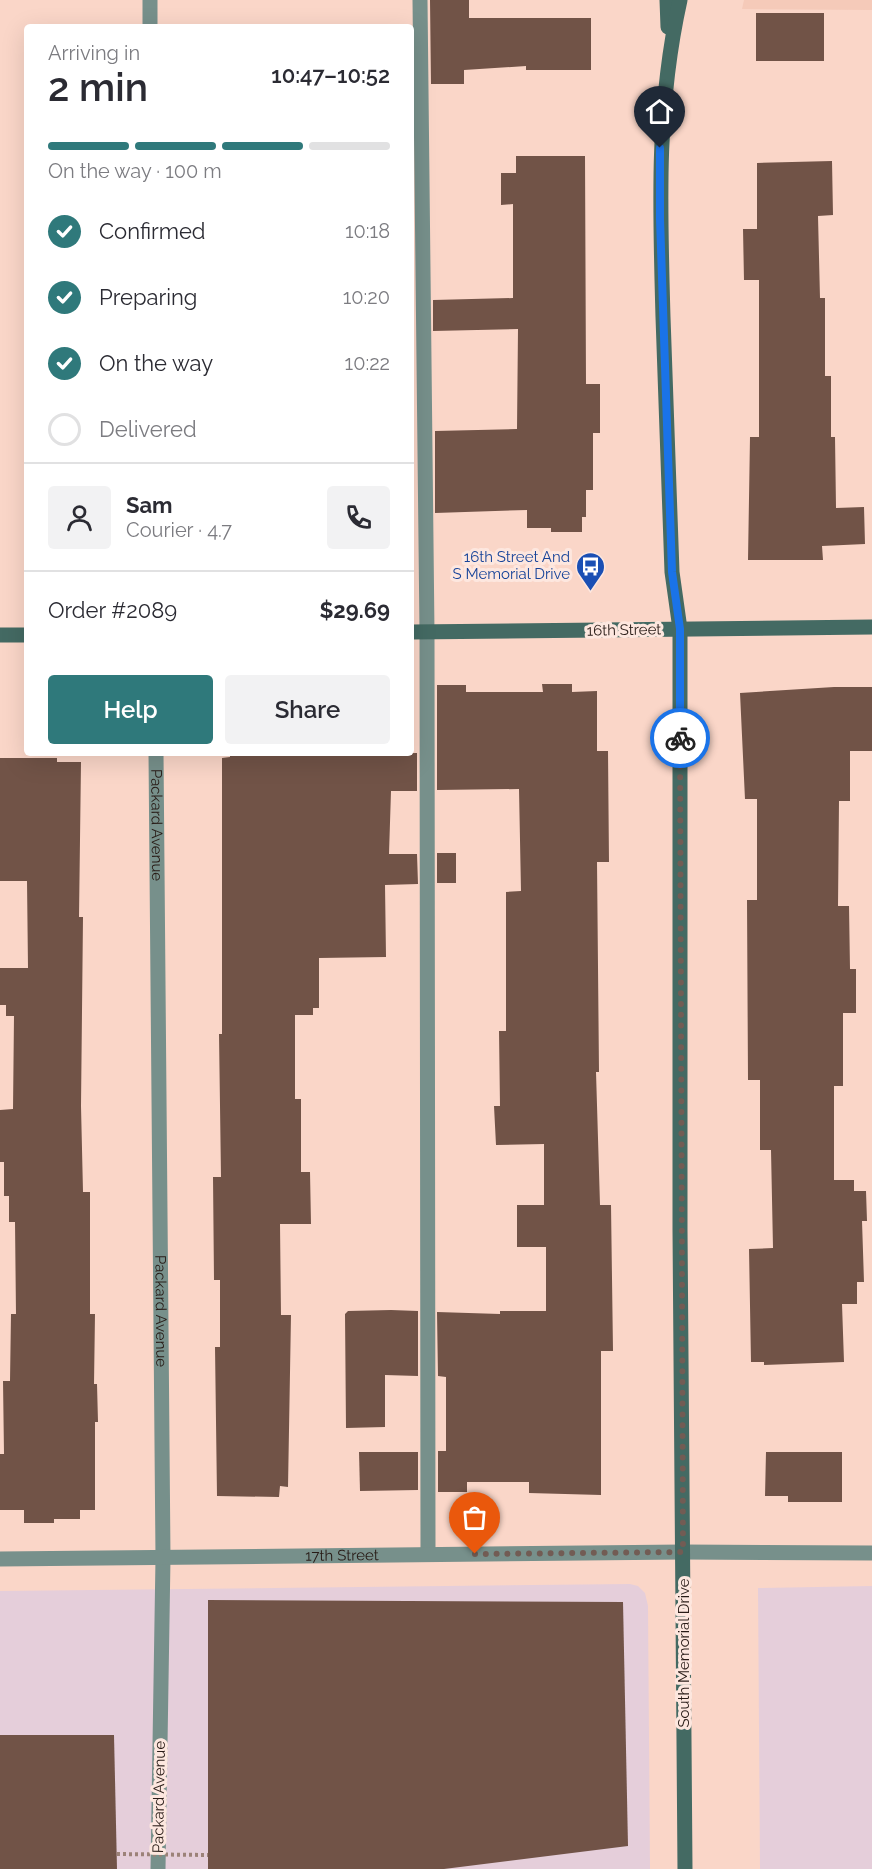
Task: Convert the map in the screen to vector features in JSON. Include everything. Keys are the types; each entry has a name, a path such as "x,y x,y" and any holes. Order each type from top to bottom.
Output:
{"main road":[{"path":"667,0 669,46"},
{"name":"South Memorial Drive","path":"680,0 669,46 661,124 660,219 672,572 680,629 685,1869"},
{"name":"16th Street","path":"419,632 872,627"},
{"path":"0,635 24,635"}],"street":[{"path":"150,0 150,24"},
{"path":"420,0 419,632 428,1554"},
{"name":"Packard Avenue","path":"156,756 163,1558 158,1869"},
{"name":"17th Street","path":"0,1559 683,1552 872,1553"}],"path":[{"path":"117,1854 208,1855"}],"shaded area":[{"path":"744,0 872,0 872,10 742,9"},
{"path":"630,1584 638,1586 645,1593 648,1606 650,1869 0,1869 0,1591"},
{"path":"872,1586 872,1869 760,1869 758,1588"}],"building":[{"path":"430,0 469,0 469,18 591,18 591,70 526,70 526,66 464,70 464,84 431,84"},
{"path":"756,13 824,13 824,61 756,61"},
{"path":"516,156 585,156 586,384 600,384 600,433 593,433 593,490 586,490 586,517 582,517 582,532 551,532 551,528 527,528 527,510 435,513 435,431 517,429 518,329 433,331 433,300 513,298 513,204 501,205 501,173 516,173"},
{"path":"832,161 833,215 818,216 820,298 825,298 825,376 831,376 831,437 835,437 836,508 864,507 865,544 822,546 823,560 748,560 750,437 759,437 759,280 744,280 743,229 757,229 757,163"},
{"path":"542,684 572,684 572,692 597,691 597,751 608,751 609,862 597,862 599,1072 596,1072 600,1205 611,1205 613,1351 601,1351 601,1495 529,1493 529,1482 467,1482 467,1492 438,1492 438,1451 446,1451 446,1377 438,1376 437,1312 500,1314 500,1311 546,1311 546,1247 517,1247 517,1205 544,1205 544,1144 496,1145 494,1106 500,1106 499,1031 506,1031 506,892 521,891 519,789 437,790 437,685 466,685 466,692 543,692"},
{"path":"872,687 872,751 850,751 850,801 839,801 838,906 849,906 850,969 856,969 856,1013 843,1013 843,1086 834,1086 834,1180 854,1180 854,1191 866,1191 867,1221 862,1221 864,1282 857,1282 857,1304 842,1304 844,1362 764,1365 764,1362 751,1362 749,1249 773,1248 771,1150 760,1150 760,1080 748,1080 747,900 757,900 757,799 745,799 740,693"},
{"path":"414,753 417,753 417,791 391,791 389,854 417,854 418,884 385,885 386,957 319,958 319,1008 313,1008 313,1015 295,1015 295,1099 301,1099 301,1172 310,1172 311,1224 280,1224 281,1315 291,1315 288,1487 280,1486 279,1497 217,1496 215,1347 220,1347 220,1280 214,1280 213,1177 221,1177 219,1034 222,1034 222,758 414,756"},
{"path":"0,758 57,758 57,762 81,762 79,917 83,917 81,1106 83,1192 90,1192 90,1314 95,1314 94,1384 97,1384 98,1422 95,1422 95,1510 80,1510 80,1519 54,1519 54,1523 24,1523 24,1510 0,1510 0,1454 4,1454 3,1381 10,1381 11,1314 16,1314 15,1222 9,1222 9,1196 4,1196 4,1162 0,1162 0,1110 13,1109 14,1016 6,1016 6,1005 0,1005 0,968 28,968 27,881 0,881"},
{"path":"437,853 456,853 456,883 437,883"},
{"path":"348,1311 418,1311 418,1376 385,1375 385,1427 346,1428 345,1314"},
{"path":"359,1452 418,1452 418,1490 360,1491"},
{"path":"766,1452 842,1452 842,1502 788,1502 788,1496 765,1496"},
{"path":"208,1600 623,1602 628,1846 444,1869 208,1869"},
{"path":"0,1735 114,1735 117,1869 0,1869"}],"way so far":[{"path":"475,1554 683,1552 680,1229 680,738"}],"place":[{"name":"16th Street And S Memorial Drive","path":"591,592"}],"route":[{"path":"660,148 660,219 672,572 680,629 680,738"}]}
